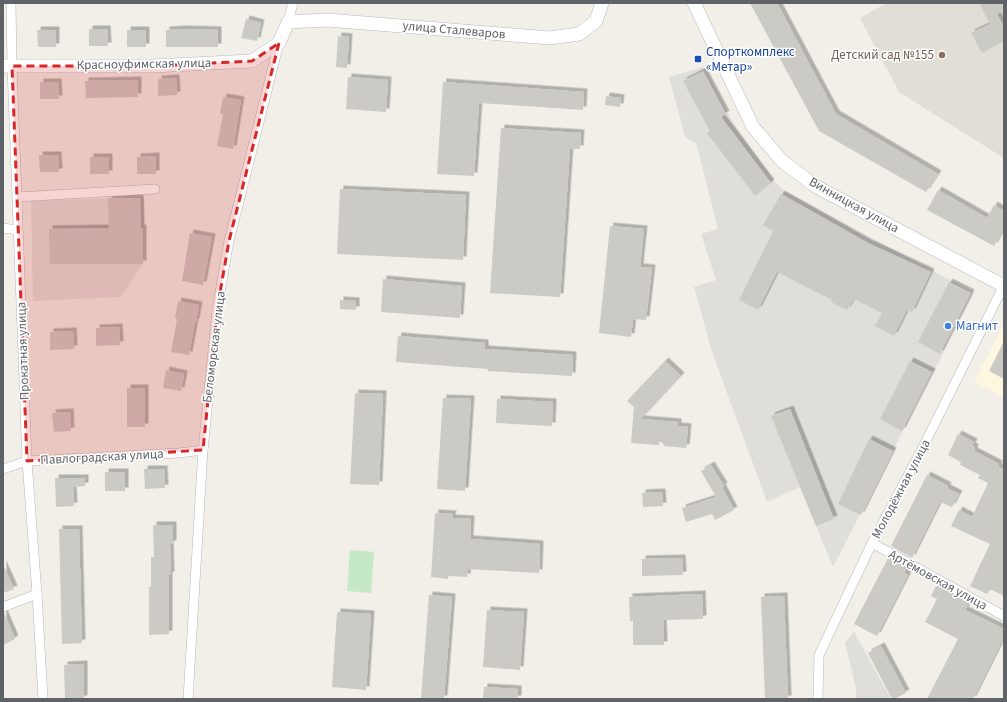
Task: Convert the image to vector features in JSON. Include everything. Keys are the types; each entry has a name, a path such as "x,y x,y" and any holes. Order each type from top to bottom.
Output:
{"street":[{"name":"Прокатная улица","path":"11,3 7,66 18,230 27,461 43,699"},
{"name":"Беломорская улица","path":"188,699 203,450 217,310 229,241 279,43 288,22 293,3"},
{"name":"улица Сталеваров","path":"288,22 326,20 550,38 579,34 596,21 602,3"},
{"name":"Винницкая улица","path":"694,3 753,127 782,161 815,186 1004,286"},
{"name":"Красноуфимская улица","path":"7,66 152,66 252,61 279,43"},
{"path":"16,198 155,189"},
{"path":"3,228 18,230"},
{"name":"Молодёжная улица","path":"818,699 819,655 872,543 920,453 1004,286"},
{"name":"Павлоградская улица","path":"3,469 27,461 179,453 203,450"},
{"name":"Артёмовская улица","path":"872,543 1004,616"},
{"path":"3,608 37,594"}],"highlighted area":[{"path":"279,43 229,241 217,310 203,450 27,461 12,66 152,66 252,61"}],"shaded area":[{"name":"Детский сад №155","path":"886,3 1004,3 1004,158 899,92 860,18"},
{"path":"704,67 732,121 775,182 783,190 974,293 833,567 800,487 767,502 712,352 694,287 716,280 701,234 718,229 696,143 685,137 669,77"},
{"path":"144,197 143,264 120,297 33,301 31,201"},
{"path":"1004,324 1004,397 974,382"},
{"path":"854,632 891,699 856,699 856,688 845,643"}],"green space":[{"path":"350,550 374,552 371,593 347,591"}],"building":[{"path":"750,3 777,3 836,114 938,174 926,192 819,131"},
{"path":"979,3 1004,3 1004,11 997,14 1004,27 1004,41 982,53 971,33 990,24"},
{"path":"246,19 261,23 257,41 241,38"},
{"path":"89,29 107,29 108,46 89,46"},
{"path":"37,30 56,30 56,47 38,47"},
{"path":"127,30 146,30 146,47 127,47"},
{"path":"166,30 218,30 218,47 166,47"},
{"path":"338,36 349,37 347,68 336,67"},
{"path":"703,71 726,114 721,117 771,183 755,196 707,133 710,131 683,81"},
{"path":"348,77 388,80 386,112 346,109"},
{"path":"176,78 177,95 158,96 158,79"},
{"path":"138,80 138,97 86,98 85,81"},
{"path":"40,82 58,82 59,99 40,99"},
{"path":"443,82 584,92 583,110 479,103 474,176 437,174"},
{"path":"606,96 621,98 620,107 605,105"},
{"path":"223,97 241,100 233,149 217,146 223,114 220,114"},
{"path":"501,128 581,133 580,149 570,149 560,297 490,293"},
{"path":"39,155 58,155 59,172 40,172"},
{"path":"156,156 156,174 137,174 137,157"},
{"path":"90,157 109,157 109,174 90,174"},
{"path":"340,189 466,195 463,260 337,254"},
{"path":"938,190 987,218 994,205 1004,211 1004,228 994,246 927,210"},
{"path":"781,194 868,243 931,272 912,312 907,310 894,336 875,326 882,313 854,299 847,310 831,302 832,300 777,272 758,310 739,300 773,231 763,225"},
{"path":"108,198 140,198 141,228 143,228 143,264 50,264 49,229 109,228"},
{"path":"610,226 644,229 640,267 652,268 646,320 633,319 631,337 599,333"},
{"path":"190,233 212,237 203,285 182,281"},
{"path":"383,279 462,286 460,318 381,312"},
{"path":"949,282 971,293 940,354 918,342"},
{"path":"340,300 356,301 356,310 340,309"},
{"path":"178,301 199,305 189,355 171,352 177,319 175,318"},
{"path":"119,327 120,345 96,346 96,328"},
{"path":"73,331 74,349 50,350 50,332"},
{"path":"398,336 485,343 485,349 573,355 572,376 488,371 488,369 396,362"},
{"path":"1004,341 1004,379 989,371"},
{"path":"665,361 681,376 641,419 678,422 678,426 688,427 686,448 664,446 662,442 659,442 659,445 631,443 634,407 627,401"},
{"path":"910,361 932,372 902,431 880,419"},
{"path":"166,370 184,374 181,391 163,388"},
{"path":"127,388 145,388 145,427 127,427"},
{"path":"355,393 383,394 379,485 350,484"},
{"path":"443,398 471,399 465,491 437,489"},
{"path":"497,399 553,402 552,426 496,423"},
{"path":"790,409 834,519 816,526 771,416"},
{"path":"70,412 71,431 54,432 52,413"},
{"path":"958,434 974,442 972,446 975,447 974,451 999,464 998,466 1004,470 1004,596 990,589 987,594 970,586 990,544 951,526 959,510 972,517 988,483 978,478 980,475 960,465 961,462 948,455"},
{"path":"869,439 893,451 861,515 838,504"},
{"path":"711,465 724,486 722,487 734,510 715,520 712,514 686,522 682,508 716,497 701,471"},
{"path":"144,469 164,469 165,488 145,489"},
{"path":"105,472 125,472 125,491 105,491"},
{"path":"927,475 948,486 947,488 959,494 952,507 940,502 912,558 891,546"},
{"path":"55,478 85,478 85,486 73,487 74,506 56,507"},
{"path":"662,492 663,506 643,507 642,493"},
{"path":"435,513 453,514 452,518 471,519 470,539 540,544 539,573 468,569 467,577 448,576 448,579 431,577"},
{"path":"153,525 173,525 173,544 170,544 171,575 169,575 169,634 149,635 149,587 151,587 151,557 154,557"},
{"path":"59,529 79,529 82,643 62,644"},
{"path":"682,558 683,575 642,576 642,559"},
{"path":"888,558 906,569 904,573 908,575 877,636 854,624"},
{"path":"3,564 14,589 3,593"},
{"path":"936,586 969,603 965,610 1004,629 1004,644 1001,643 973,699 927,699 958,639 925,622 937,599 931,596"},
{"path":"702,594 703,619 663,620 664,645 633,645 633,621 630,621 629,597"},
{"path":"429,595 452,597 444,699 421,699"},
{"path":"784,596 788,699 765,699 761,597"},
{"path":"487,610 524,612 520,670 483,667"},
{"path":"337,612 371,614 366,690 332,687"},
{"path":"3,613 15,639 3,645"},
{"path":"881,646 906,693 894,699 892,699 868,653"},
{"path":"84,664 84,699 65,699 64,665"},
{"path":"484,687 518,689 518,699 483,699"}],"place":[{"name":"Детский сад №155","path":"942,55"},
{"name":"Спорткомплекс «Метар»","path":"698,59"},
{"name":"Магнит","path":"948,326"}]}
